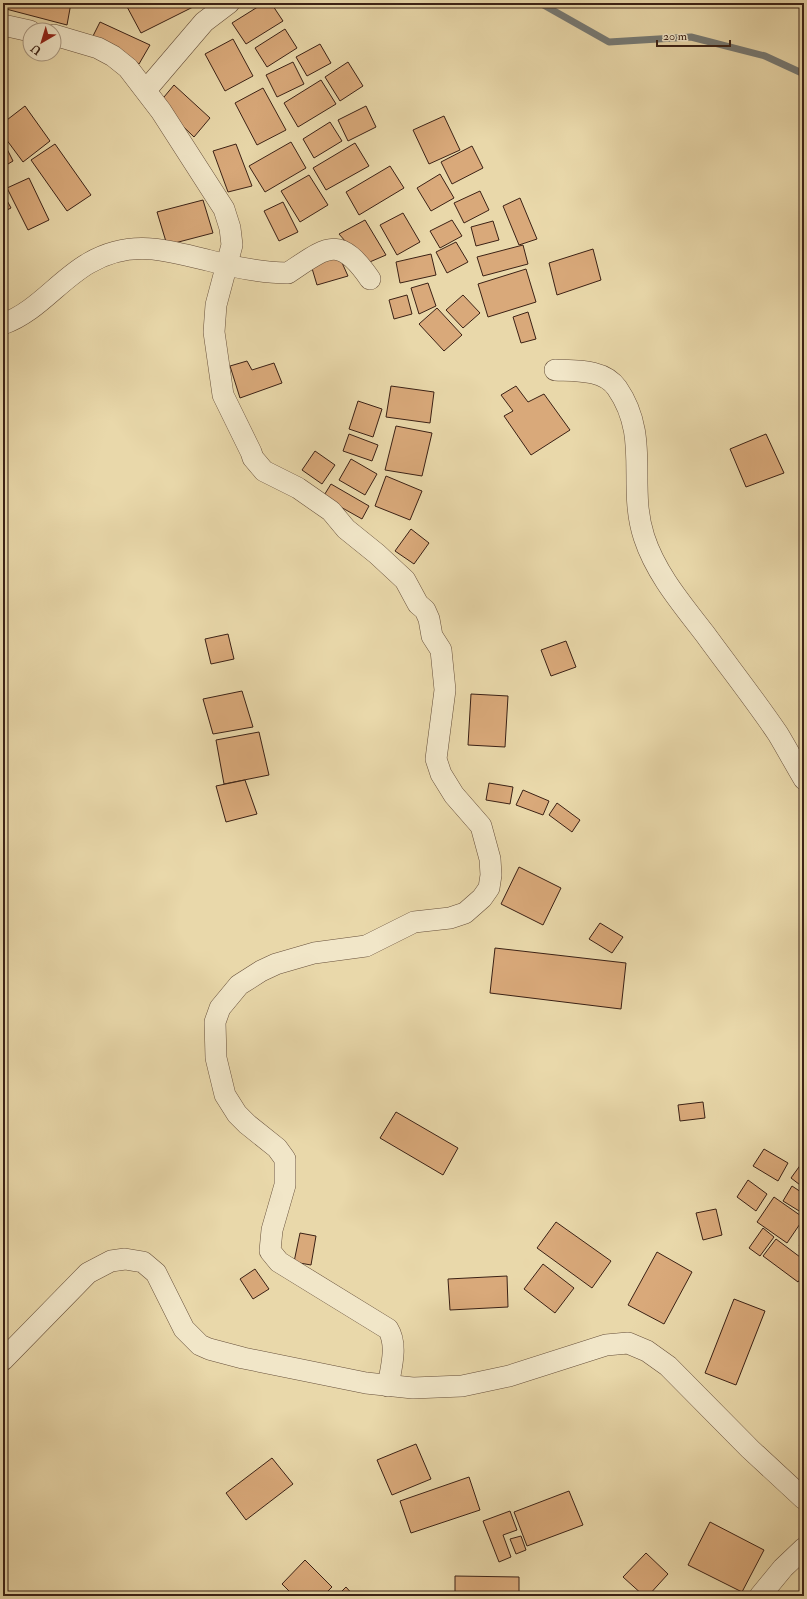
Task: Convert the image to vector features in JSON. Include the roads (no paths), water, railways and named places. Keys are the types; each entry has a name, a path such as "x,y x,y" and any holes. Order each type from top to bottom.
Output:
{"street":[{"path":"146,90 204,22 229,3"},
{"path":"3,25 22,29"},
{"path":"62,37 98,48 113,56 128,68 146,90 224,209 230,228 232,245 216,305 214,332 223,395 253,458 259,466 271,476 298,488 332,511 346,529 377,554 404,580 418,604 425,610 429,619 432,636 441,650 445,690 436,760 441,774 454,795 481,826 490,859 491,875 489,888 482,898 465,913 450,918 414,922 366,946 314,953 261,971 239,985 220,1008 215,1022 216,1058 225,1095 247,1124 277,1148 285,1159 285,1185 272,1230 270,1251 279,1262 388,1329 391,1334 393,1354 388,1386"},
{"path":"3,324 25,313 89,263 125,249 144,248 176,251 226,265 288,273 318,253 337,248 350,255 360,264 370,279"},
{"path":"555,370 587,372 604,376 616,386 627,405 636,432 638,508 644,537 662,576 778,734 804,779"},
{"path":"3,1360 88,1273 110,1261 133,1259 143,1262 156,1273 184,1329 194,1340 205,1347 243,1358 388,1386 435,1388 462,1386 508,1376 606,1345 628,1344 647,1351 668,1366 750,1449 804,1499"},
{"path":"760,1596 782,1568 804,1548"}],"waterway":[{"path":"540,3 609,42 691,37 765,56 804,74"}]}
